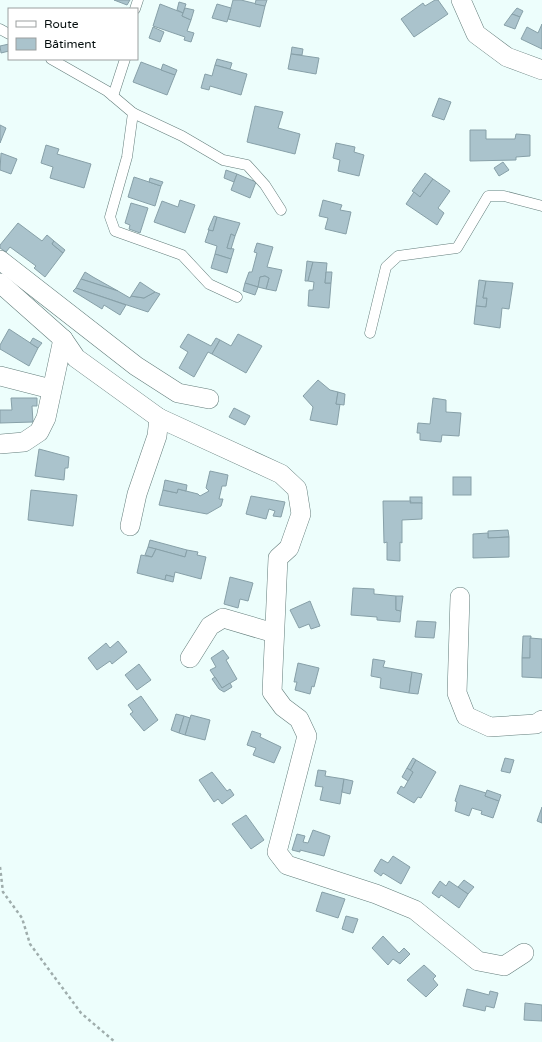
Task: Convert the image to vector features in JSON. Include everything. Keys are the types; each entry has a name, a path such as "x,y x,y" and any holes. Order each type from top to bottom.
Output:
{"street":[{"path":"461,0 476,34 507,57 542,70"},
{"path":"0,260 136,366 178,392 209,399"},
{"path":"0,283 63,339 76,358 159,418 281,474 297,489 301,514 289,548 278,558 272,692 283,707 300,719 307,736 277,852 287,865 376,894 415,910 478,960 504,966 524,954"},
{"path":"0,444 24,442 39,432 46,418 51,389 63,339"},
{"path":"0,376 51,389"},
{"path":"130,526 137,494 157,436 159,418"},
{"path":"460,597 457,693 466,716 490,727 536,724 542,720"},
{"path":"190,658 210,626 223,618 274,633"}],"lane":[{"path":"53,60 113,96 133,113 182,136 224,160 246,165 265,185 282,210"},
{"path":"113,96 125,60"},
{"path":"133,113 127,157 110,217 115,231 182,255 209,284 237,297"},
{"path":"370,333 386,267 398,256 457,248 488,196 504,196 542,206"}],"path":[{"path":"0,867 3,892 22,918 30,944 81,1013 115,1042"}],"building":[{"path":"114,0 130,0 127,5"},
{"path":"233,0 241,0 265,6 260,27 228,19"},
{"path":"256,0 267,0 265,6 255,4"},
{"path":"435,0 438,0 448,14 414,37 401,19 423,3 425,6"},
{"path":"179,2 186,4 183,13 177,10"},
{"path":"160,4 183,13 182,16 191,20 187,31 194,33 191,42 184,40 185,37 153,26"},
{"path":"217,4 231,8 227,22 212,18"},
{"path":"185,8 194,10 191,20 182,16"},
{"path":"517,8 523,11 520,17 512,14"},
{"path":"512,14 520,17 515,29 504,25"},
{"path":"542,24 542,49 521,39 527,27 538,33"},
{"path":"153,27 164,32 160,42 149,38"},
{"path":"8,44 8,51 1,53 0,46"},
{"path":"292,47 303,49 302,55 291,54"},
{"path":"291,54 319,58 316,74 288,69"},
{"path":"217,59 232,63 230,69 215,65"},
{"path":"141,62 175,75 167,95 133,82"},
{"path":"163,64 177,70 175,75 161,70"},
{"path":"215,65 247,74 241,95 210,86 209,90 201,88 205,74 212,76"},
{"path":"439,98 451,102 444,120 432,116"},
{"path":"255,106 283,112 278,128 300,134 295,154 247,142"},
{"path":"0,125 6,128 0,143"},
{"path":"470,130 486,130 486,139 515,139 516,134 530,135 530,156 516,157 516,160 470,161"},
{"path":"336,143 355,147 354,152 364,155 359,176 338,171 340,160 333,158"},
{"path":"46,145 59,149 57,154 91,164 84,188 50,178 53,167 41,163"},
{"path":"1,153 17,159 11,174 0,170"},
{"path":"503,162 509,170 499,176 494,168"},
{"path":"226,170 237,174 234,182 224,178"},
{"path":"425,173 433,179 420,197 412,191"},
{"path":"237,174 256,182 250,198 231,190"},
{"path":"134,177 161,186 155,206 128,197"},
{"path":"150,178 163,182 161,186 149,182"},
{"path":"433,179 450,191 438,208 444,213 437,225 406,204 414,192 420,197"},
{"path":"180,200 195,205 185,233 154,222 162,201 178,207"},
{"path":"323,200 342,205 340,210 351,212 346,234 325,229 328,218 319,216"},
{"path":"131,203 148,208 140,233 129,229 130,225 125,223"},
{"path":"214,216 217,217 213,231 208,230"},
{"path":"217,217 240,223 235,236 231,234 227,248 234,249 231,259 215,254 217,246 205,242 209,230 213,231"},
{"path":"18,223 42,241 47,235 54,241 52,244 63,253 45,277 34,268 36,266 10,247 6,252 0,248 0,245"},
{"path":"231,234 235,236 231,249 227,248"},
{"path":"54,241 65,250 63,253 52,244"},
{"path":"257,243 273,247 267,267 282,270 276,291 266,289 269,278 265,276 260,277 258,287 245,283 249,272 252,272 257,253 254,252"},
{"path":"215,254 231,259 227,273 211,268"},
{"path":"307,261 313,262 308,281 305,281"},
{"path":"313,262 327,263 325,283 331,283 329,308 308,306 309,290 313,290 314,282 308,281"},
{"path":"85,272 93,277 118,291 81,279"},
{"path":"326,272 332,272 331,283 325,283"},
{"path":"265,276 269,278 266,289 258,287 260,277"},
{"path":"81,279 118,291 130,298 131,296 144,298 155,292 160,294 148,312 76,288"},
{"path":"479,280 486,281 483,298 487,298 486,307 476,306"},
{"path":"486,281 513,283 509,309 502,308 500,328 474,324 476,306 486,307 487,298 483,298"},
{"path":"140,282 155,292 144,298 131,296"},
{"path":"245,283 258,287 255,295 243,291"},
{"path":"76,288 126,305 120,315 104,305 102,309 73,291"},
{"path":"9,329 38,348 29,366 0,349 0,345"},
{"path":"188,334 211,346 216,338 220,340 212,354 208,352 194,377 179,368 188,352 180,347"},
{"path":"238,334 262,346 246,373 212,354 220,340 231,346"},
{"path":"33,338 42,343 38,348 30,343"},
{"path":"318,380 330,390 338,392 336,404 340,404 337,425 310,420 313,407 303,396"},
{"path":"338,392 345,394 344,405 336,404"},
{"path":"11,398 37,398 37,406 32,406 33,422 0,423 0,410 12,410"},
{"path":"433,398 446,400 446,412 461,413 459,436 442,435 441,442 420,440 420,433 417,433 418,423 430,424"},
{"path":"234,408 250,416 245,425 229,417"},
{"path":"39,449 69,457 68,468 65,468 64,480 35,476"},
{"path":"210,471 228,475 226,486 222,486 219,499 223,499 221,506 207,514 159,505 163,490 177,493 178,489 198,494 200,496 209,491 206,488"},
{"path":"453,477 471,477 471,495 453,495"},
{"path":"165,480 187,485 186,491 178,489 177,493 163,490"},
{"path":"31,490 77,495 73,526 28,520"},
{"path":"251,496 285,502 281,517 273,516 275,511 269,509 266,519 246,514"},
{"path":"410,497 422,497 422,503 410,503"},
{"path":"383,501 411,501 410,503 422,503 422,519 402,520 400,561 387,560 387,542 384,543"},
{"path":"508,530 509,537 488,538 488,531"},
{"path":"488,533 488,538 509,537 509,557 473,558 473,534"},
{"path":"150,540 187,550 185,557 148,547"},
{"path":"148,547 156,549 152,557 145,555"},
{"path":"156,549 185,557 187,550 198,552 197,555 206,557 201,579 175,572 174,577 166,575 165,580 137,573 141,555 152,557"},
{"path":"166,575 174,577 173,582 165,580"},
{"path":"230,577 253,583 248,601 240,599 238,608 224,604"},
{"path":"353,588 374,589 374,594 396,596 396,610 401,611 400,622 377,620 377,617 351,615"},
{"path":"396,596 403,596 401,611 396,610"},
{"path":"310,601 320,626 311,629 309,624 299,628 290,610"},
{"path":"417,621 436,622 434,638 415,637"},
{"path":"523,636 531,636 530,658 522,658"},
{"path":"530,638 542,639 542,678 522,677 522,658 530,658"},
{"path":"118,641 127,652 112,664 110,661 97,670 88,658 106,643 110,648"},
{"path":"223,650 229,658 226,660 237,679 222,688 210,670 216,667 211,658"},
{"path":"373,659 385,661 383,667 412,672 409,693 380,688 381,678 371,676"},
{"path":"298,663 319,668 314,687 312,686 310,694 295,690 297,682 294,682"},
{"path":"139,664 151,680 137,690 125,675"},
{"path":"412,672 422,674 418,694 409,693"},
{"path":"215,677 222,688 230,683 232,687 224,692 219,689 212,679"},
{"path":"141,696 158,720 144,731 130,714 133,712 128,705"},
{"path":"176,714 184,716 179,733 171,730"},
{"path":"191,715 210,720 205,740 185,735"},
{"path":"184,716 190,718 185,735 179,733"},
{"path":"252,731 261,734 260,737 281,747 274,763 253,755 256,748 247,745"},
{"path":"413,758 416,760 410,771 407,768"},
{"path":"505,758 514,760 510,773 501,771"},
{"path":"416,760 436,772 421,798 418,797 414,803 397,793 401,786 404,788 413,772 410,771"},
{"path":"407,768 413,772 408,781 402,777"},
{"path":"318,770 326,771 325,776 344,779 340,804 320,800 323,787 315,786"},
{"path":"212,772 227,791 230,789 234,795 222,804 218,799 214,802 199,780"},
{"path":"344,779 353,781 350,794 342,792"},
{"path":"460,785 486,793 485,796 499,801 493,818 481,814 482,811 472,808 469,816 455,811 457,802 455,801"},
{"path":"487,790 501,795 499,801 485,796"},
{"path":"542,807 542,823 537,821"},
{"path":"246,815 264,840 251,849 232,824"},
{"path":"313,830 330,836 324,856 300,850 300,852 292,850 297,834 305,836 303,842 308,843"},
{"path":"393,856 410,867 401,884 383,873 381,876 374,871 381,859 388,863"},
{"path":"464,880 474,887 468,894 458,887"},
{"path":"440,881 446,886 449,881 468,894 459,908 441,895 439,898 432,893"},
{"path":"322,892 345,899 338,918 316,911"},
{"path":"346,916 358,919 353,933 342,929"},
{"path":"383,936 399,953 404,948 410,954 400,964 393,959 388,965 372,948"},
{"path":"424,965 436,976 433,979 438,985 426,997 407,980"},
{"path":"467,989 489,995 490,991 498,993 494,1008 486,1006 485,1011 463,1006"},
{"path":"525,1003 542,1005 542,1021 524,1020"}]}
